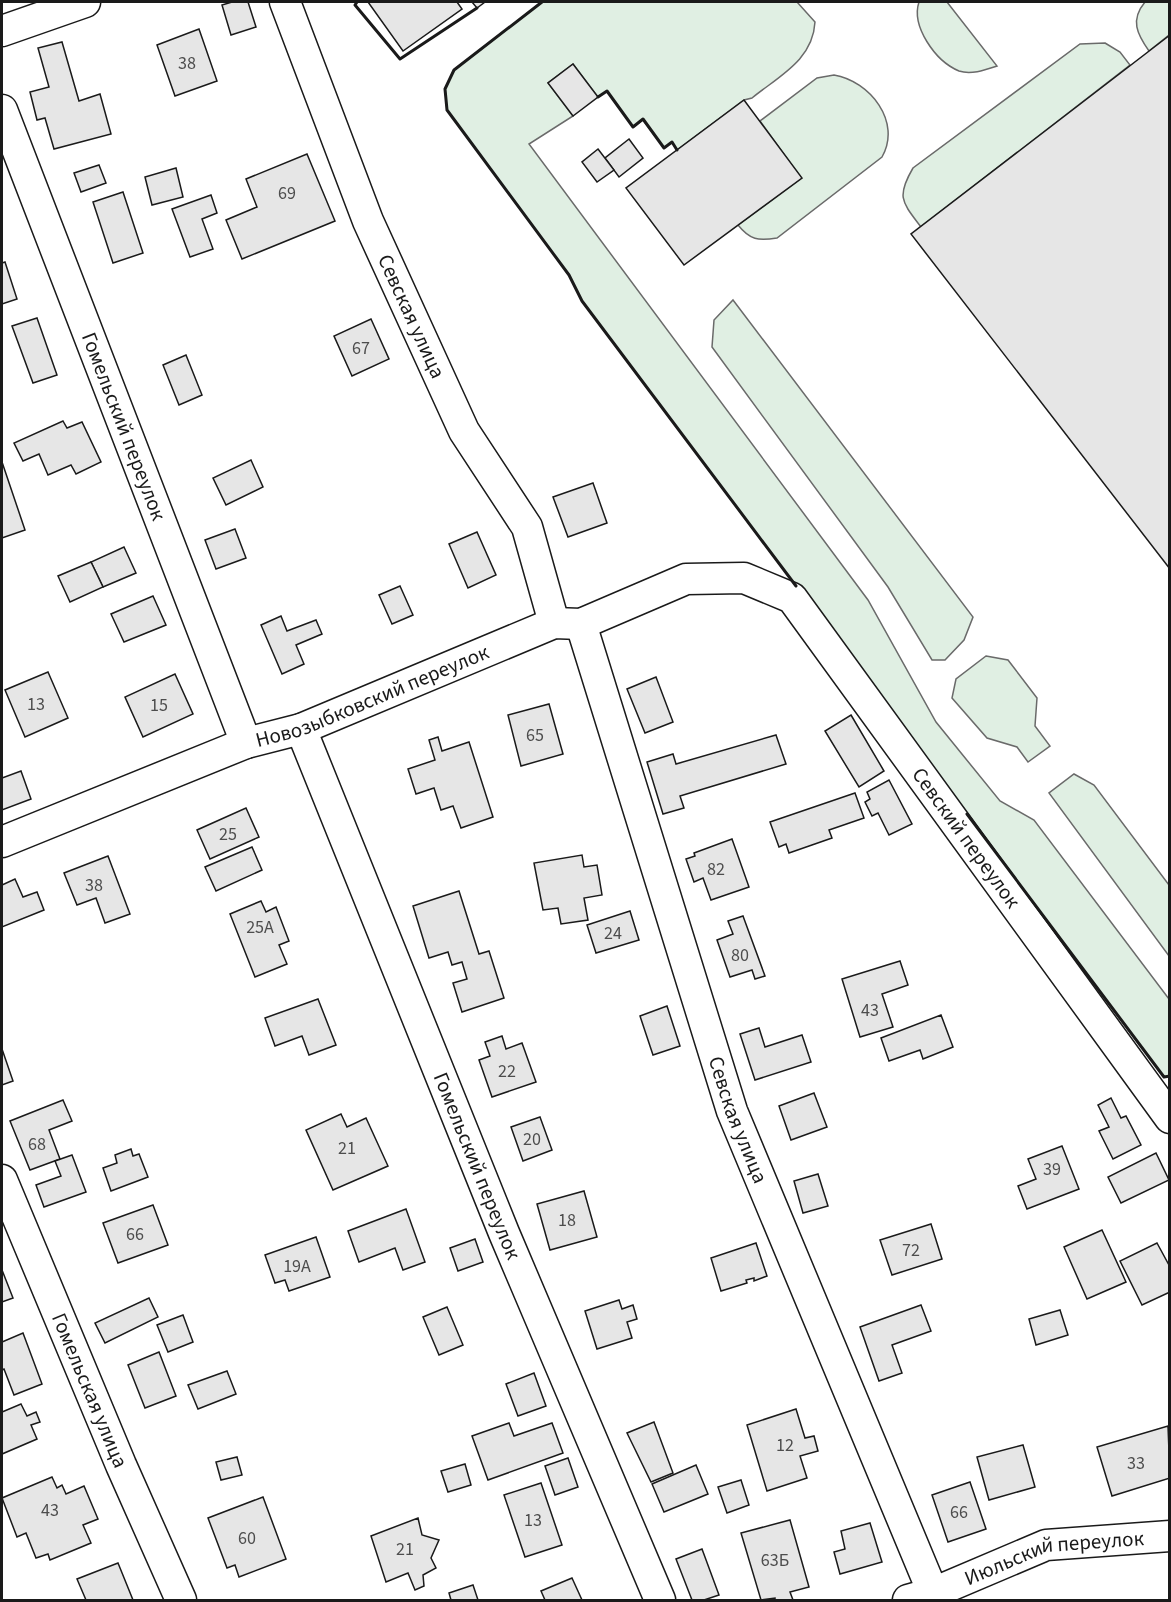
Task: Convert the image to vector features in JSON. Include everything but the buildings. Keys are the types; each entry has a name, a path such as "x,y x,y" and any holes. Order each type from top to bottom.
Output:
{"street":[{"path":"2,32 85,2"},
{"name":"Севская улица","path":"285,2 368,221 464,431 527,527 567,623 732,1111 926,1598"},
{"name":"Гомельский переулок","path":"4,125 246,743"},
{"name":"Новозыбковский переулок","path":"2,842 246,743 301,729 567,623 686,579 744,578"},
{"name":"Севский переулок","path":"744,578 792,598 1170,1119"},
{"name":"Гомельский переулок","path":"301,729 504,1233 660,1600"},
{"name":"Гомельская улица","path":"2,1180 120,1465 181,1600"},
{"name":"Июльский переулок","path":"926,1598 1046,1545 1170,1536"}],"green space":[{"path":"542,2 797,2 815,22 808,47 793,66 752,98 744,100 677,150 672,142 664,148 643,120 633,127 607,91 598,97 573,64 548,83 573,116 529,144 868,600 936,722 1000,801 1034,820 1169,999 1169,1076 1164,1077 582,301 569,275 447,110 445,89 454,70"},
{"path":"919,2 947,2 997,66 978,72 964,72 950,66 934,51 922,32 918,22"},
{"path":"1145,2 1169,2 1169,35 1149,51 1137,27 1138,15"},
{"path":"1105,43 1120,52 1130,65 921,227 909,211 903,193 913,168 1080,44"},
{"path":"834,75 860,85 879,105 888,130 887,144 882,157 777,238 759,239 746,234 738,225 801,178 760,121 817,78"},
{"path":"733,300 973,617 964,640 945,660 932,660 888,587 712,347 714,320"},
{"path":"986,656 1008,660 1037,698 1035,726 1050,746 1028,762 1017,747 987,738 952,698 956,679"},
{"path":"1074,774 1094,785 1169,885 1169,956 1049,793"}],"wall":[{"path":"357,2 355,5 400,59 477,8"},
{"path":"542,2 454,70 445,89 447,110 569,275 582,301 796,586"},
{"path":"598,97 607,91 633,127 643,119 664,148 672,142 677,150"},
{"path":"967,814 1164,1077 1170,1076"}]}
